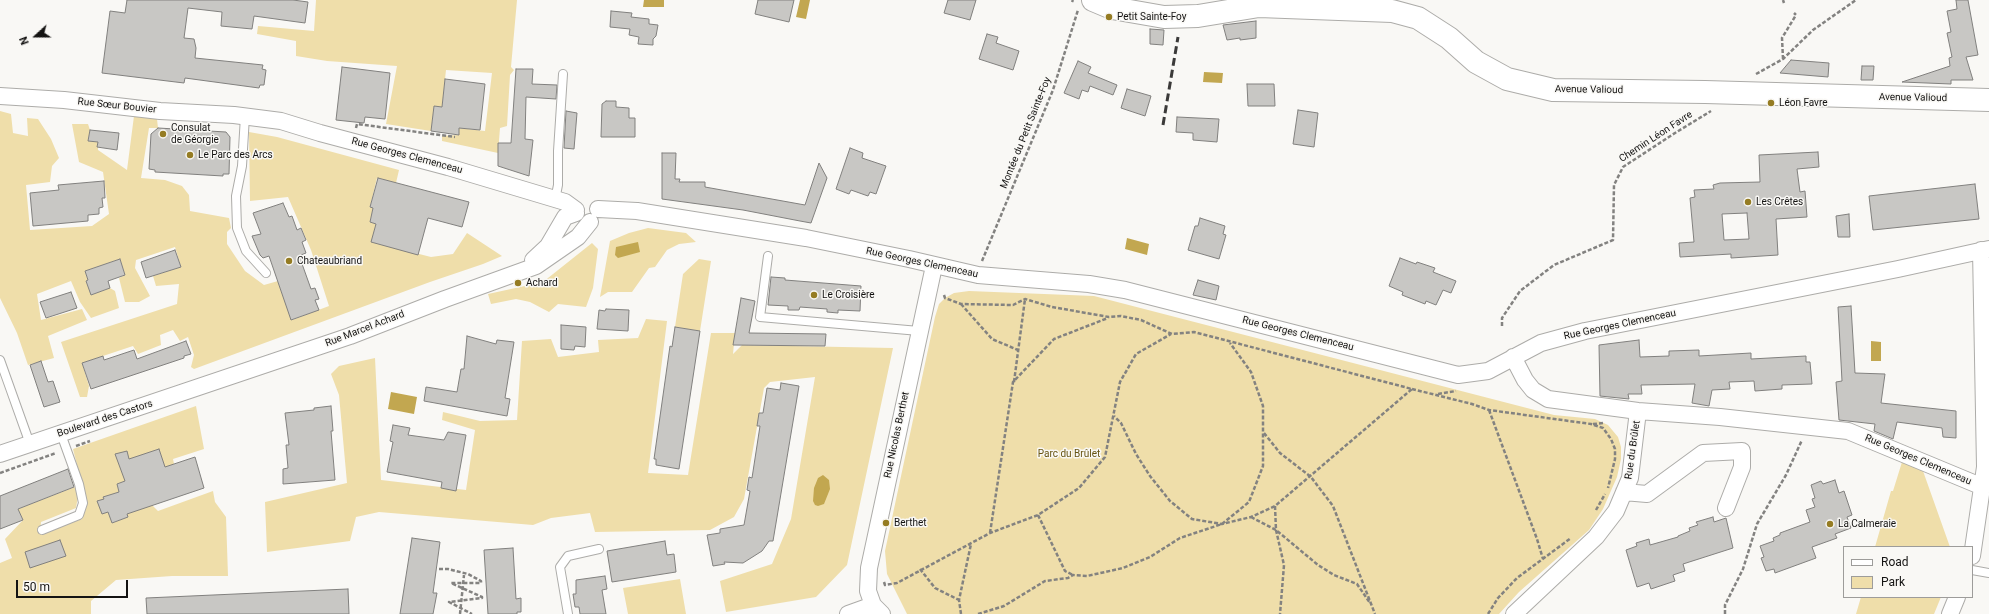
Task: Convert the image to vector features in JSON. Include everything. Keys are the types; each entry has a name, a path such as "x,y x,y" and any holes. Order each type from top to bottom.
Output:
{"main road":[{"name":"Avenue Valioud","path":"1086,4 1164,17 1198,16 1259,6 1392,11 1418,18 1449,38 1476,62 1507,79 1554,90 1698,92 1989,100"}],"street":[{"name":"Rue Sœur Bouvier","path":"0,96 64,100 160,111 239,116"},
{"name":"Rue Georges Clemenceau","path":"239,116 281,121 320,133 448,167 555,200 566,202 576,211 579,204 585,201 592,202 594,215 636,211 806,238 910,259 978,276 1089,284 1125,290 1458,375 1488,371 1541,343 1585,331 1898,269 1985,249"},
{"name":"Rue Marcel Achard","path":"518,272 532,262 548,246 565,217 576,211"},
{"name":"Rue Marcel Achard","path":"211,384 350,336 536,266 556,254 578,237 594,215"},
{"path":"1973,550 1985,467 1985,249"},
{"name":"Rue Nicolas Berthet","path":"878,610 868,591 868,576 934,266"},
{"name":"Rue du Brûlet","path":"1513,357 1525,380 1533,390 1548,399 1638,411 1630,478 1616,511 1596,538 1514,614"},
{"name":"Boulevard des Castors","path":"0,454 211,384"},
{"name":"Rue Georges Clemenceau","path":"1638,411 1720,417 1848,431 1983,487"},
{"path":"1624,492 1647,494 1703,453 1742,451 1742,468 1726,508"},
{"path":"1950,614 1957,598"},
{"path":"848,614 878,610"}],"lane":[{"path":"555,200 558,185 558,151 563,74"},
{"path":"239,116 242,166 236,196 237,228 246,251 266,273"},
{"path":"768,256 760,317 919,331"},
{"path":"0,360 30,444"},
{"path":"42,530 79,515 83,503 79,484 61,434"},
{"path":"568,614 560,567 568,556 600,549"},
{"path":"1973,570 1989,573"}],"path":[{"path":"1750,78 1783,60 1813,30 1856,0"},
{"name":"Montée du Petit Sainte-Foy","path":"981,263 1053,90 1086,4"},
{"path":"1783,60 1782,38 1796,15 1794,13"},
{"name":"Chemin Léon Favre","path":"1502,326 1502,318 1520,290 1554,265 1613,240 1614,185 1623,167 1675,133 1718,108"},
{"path":"349,128 355,129 357,124 455,137"},
{"path":"943,291 945,298 961,304 1013,305 1025,299 1052,307 1109,317 1121,316 1141,320 1172,334"},
{"path":"990,534 1014,382 1025,299"},
{"path":"961,304 992,339 1018,350"},
{"path":"1014,382 1054,338 1109,317"},
{"path":"868,576 881,577 885,585 897,583 920,569 990,534 1038,514 1079,488 1106,457 1120,382 1136,354 1172,334 1194,332 1230,343 1435,394 1489,410 1591,424 1603,428 1611,439 1615,449 1615,459 1606,492 1594,514"},
{"path":"1114,416 1121,423 1136,454 1150,476 1170,501 1192,519 1222,524 1249,502 1262,466 1264,433 1263,406 1251,372 1230,343"},
{"path":"1038,514 1065,571 1073,575 1087,576 1123,568 1150,557 1180,538 1222,524 1251,517 1275,506 1311,477 1412,389"},
{"path":"1435,394 1457,390"},
{"path":"1489,410 1527,510 1543,559"},
{"path":"1725,614 1725,605 1744,569 1757,524 1786,475 1809,426"},
{"path":"1264,433 1280,453 1311,477 1333,506 1375,614"},
{"path":"1275,506 1276,530 1284,565 1280,614"},
{"path":"1251,517 1276,530 1318,565 1334,575 1357,584 1372,606"},
{"path":"1488,614 1498,598 1517,578 1577,533"},
{"path":"961,614 959,600 971,544"},
{"path":"439,569 448,569 464,575 468,574 481,581 481,583 451,584 482,598 462,600 448,604 472,614"},
{"path":"920,569 935,588 959,600"},
{"path":"460,614 464,575"},
{"path":"978,614 1004,606 1045,581 1068,578 1073,575"}],"green space":[{"path":"316,0 517,0 511,67 514,70 510,75 507,126 500,128 498,153 442,141 442,136 459,135 459,128 485,131 492,73 446,70 442,107 434,106 431,131 386,124 397,66 327,61 296,56 296,41 257,34 258,26 314,31"},
{"path":"0,111 11,114 13,133 28,136 27,118 38,119 51,139 59,158 52,166 50,182 26,185 30,230 92,226 109,214 103,172 79,162 72,124 88,124 90,130 88,141 98,142 98,150 127,170 134,116 157,119 158,128 149,128 141,178 165,180 182,186 189,195 190,211 229,218 231,228 227,232 227,244 245,271 264,285 278,281 292,320 329,306 311,250 288,197 250,201 249,132 277,137 399,170 396,183 377,178 370,207 373,208 370,222 376,224 372,242 431,257 453,254 467,233 502,256 194,369 191,367 194,355 188,337 180,341 173,330 160,335 161,345 138,354 133,346 82,363 89,386 87,397 80,397 61,342 177,304 179,284 156,286 153,276 181,267 175,247 136,260 135,268 150,296 139,302 125,302 119,278 125,275 120,259 85,271 88,280 86,281 91,295 110,288 115,291 119,308 91,318 80,302 71,281 37,294 41,320 82,309 87,320 48,336 54,358 28,365 17,333 0,298"},
{"path":"648,228 686,233 696,242 679,244 667,250 655,267 649,268 632,292 608,292 600,297 610,241 629,233"},
{"path":"592,243 598,249 593,288 586,307 558,304 549,312 530,302 516,299 491,304 488,294 543,282"},
{"path":"699,259 711,261 700,331 675,327 683,274"},
{"name":"Parc du Brûlet","path":"969,291 1094,296 1554,415 1595,419 1608,425 1618,437 1621,447 1621,459 1617,477 1603,509 1589,530 1519,592 1499,614 907,614 887,574 885,551 939,304 945,298 954,293"},
{"path":"646,319 667,321 648,473 688,475 711,333 735,333 733,354 742,345 893,348 847,565 816,597 726,612 720,581 772,564 791,519 815,377 770,382 764,388 744,499 734,517 710,530 595,532 590,513 551,518 533,525 379,512 356,517 350,541 267,552 265,502 347,483 339,395 331,374 339,366 375,358 381,480 466,490 475,430 442,420 443,412 480,421 517,420 522,341 551,339 558,357 599,352 598,340 638,338"},
{"path":"196,406 204,449 173,459 174,464 165,469 117,484 119,492 104,497 112,523 128,517 124,506 152,505 158,511 213,491 215,502 226,517 228,576 172,576 116,580 91,601 91,614 0,614 0,563 12,558 5,539 23,520 18,509 75,487 78,496 76,508 41,522 40,534 82,519 87,505 73,449"},
{"path":"1902,462 1923,471 1950,546 1875,546 1891,491 1893,491"},
{"path":"680,579 686,614 628,614 623,588"},
{"path":"1861,598 1941,598 1934,614 1856,614"}],"shaded area":[{"path":"644,0 664,0 664,7 643,7"},
{"path":"800,0 810,0 806,19 796,17"},
{"path":"1204,72 1223,73 1222,83 1203,82"},
{"path":"1127,238 1149,244 1147,255 1125,249"},
{"path":"638,242 640,252 618,258 615,255 616,247"},
{"path":"1871,341 1881,342 1881,361 1871,361"},
{"path":"391,392 417,397 414,414 388,409"},
{"path":"823,475 829,480 830,489 824,504 818,506 815,505 813,501 814,488 818,478"}],"building":[{"path":"127,0 293,0 308,2 305,23 254,16 252,29 221,26 222,12 188,8 184,38 194,39 196,48 195,58 263,65 262,69 266,70 264,85 260,85 259,88 185,78 184,83 102,73 110,11 125,13"},
{"path":"758,0 794,0 789,22 755,14"},
{"path":"948,0 976,0 970,20 944,13"},
{"path":"1956,0 1968,0 1978,55 1966,57 1973,80 1951,80 1951,84 1902,82 1950,66 1949,58 1952,57 1947,33 1951,32 1947,11 1957,9"},
{"path":"611,11 632,13 631,17 649,19 649,24 658,25 656,36 653,39 653,45 638,44 639,37 629,35 630,29 610,27"},
{"path":"1256,21 1256,38 1227,40 1223,25"},
{"path":"1150,29 1164,30 1163,45 1150,44"},
{"path":"987,34 998,37 996,43 1019,51 1013,70 979,59"},
{"path":"1791,60 1829,63 1828,77 1780,73"},
{"path":"1078,61 1091,67 1088,73 1117,85 1113,95 1090,86 1088,92 1082,90 1079,99 1064,93"},
{"path":"1862,66 1874,66 1873,80 1861,80"},
{"path":"342,67 390,73 385,119 365,117 364,123 336,120"},
{"path":"516,69 533,69 532,84 557,85 556,99 526,97 525,139 533,140 529,176 498,166 498,143 511,143"},
{"path":"445,79 485,84 480,130 459,128 459,135 431,131 434,106 442,107"},
{"path":"1247,84 1274,84 1275,106 1248,106"},
{"path":"1127,89 1151,96 1145,116 1121,108"},
{"path":"606,101 616,101 616,107 629,108 629,118 635,118 635,137 601,137 602,104"},
{"path":"1298,110 1318,113 1314,147 1293,144"},
{"path":"566,111 577,113 574,149 564,148"},
{"path":"1177,117 1219,119 1217,142 1193,140 1193,133 1176,132"},
{"name":"Le Parc des Arcs","path":"158,128 226,132 230,137 229,174 223,174 223,176 155,172 155,170 149,169 151,134"},
{"path":"90,130 119,133 117,150 97,147 98,142 88,141"},
{"path":"850,148 863,153 862,158 886,166 876,194 870,192 868,196 851,190 849,194 836,189"},
{"path":"1818,152 1819,167 1797,169 1800,192 1805,191 1807,217 1776,219 1778,255 1731,258 1731,254 1680,257 1679,243 1694,242 1690,198 1695,197 1694,190 1714,189 1713,185 1720,183 1760,182 1759,155","holes":["1747,213 1749,239 1724,240 1722,214"]},
{"path":"662,153 676,153 675,179 680,179 679,182 705,182 705,187 805,205 819,163 827,178 811,223 743,210 662,199"},
{"path":"378,178 469,202 462,227 428,218 418,255 371,242 376,224 370,222 373,208 370,207"},
{"path":"104,181 105,198 102,198 103,207 99,208 99,214 88,215 88,221 33,226 30,193 59,190 58,185"},
{"path":"1975,184 1979,219 1873,230 1869,196"},
{"name":"Chateaubriand","path":"283,203 289,217 292,216 297,230 301,228 306,240 302,242 306,253 301,255 303,260 301,261 311,289 315,288 319,299 315,300 319,310 291,320 269,256 263,258 260,255 252,236 261,234 253,213"},
{"path":"1849,214 1850,237 1838,237 1836,216"},
{"path":"1200,218 1225,226 1223,234 1226,235 1219,259 1188,250 1195,226 1198,226"},
{"path":"175,250 181,267 146,278 141,262"},
{"path":"1400,258 1416,264 1417,262 1435,268 1433,272 1456,281 1451,293 1443,290 1436,305 1426,301 1425,304 1402,295 1403,292 1389,286"},
{"path":"120,259 125,275 108,281 110,288 91,295 86,281 88,280 85,271"},
{"name":"Le Croisière","path":"771,277 785,278 785,280 861,286 860,311 838,310 838,313 827,312 827,309 800,307 799,310 788,310 788,306 768,305"},
{"path":"1198,280 1219,286 1216,300 1193,295"},
{"path":"71,292 77,308 46,318 40,302"},
{"path":"741,298 755,301 749,333 826,334 825,346 733,345"},
{"path":"1851,306 1855,373 1885,374 1881,403 1956,411 1956,438 1943,437 1942,428 1897,422 1893,439 1874,431 1875,424 1839,420 1836,382 1842,381 1838,307"},
{"path":"606,309 629,310 628,331 597,329 599,310 605,311"},
{"path":"561,325 586,327 585,347 575,346 574,350 561,349"},
{"path":"675,327 700,331 679,469 656,465 656,459 654,459 670,346 672,347"},
{"path":"467,336 496,344 497,340 514,342 505,398 510,399 507,416 424,401 426,387 457,392 461,369 464,369"},
{"path":"1639,340 1640,357 1669,356 1669,351 1699,350 1699,356 1751,353 1751,359 1806,356 1806,362 1810,362 1812,384 1782,385 1782,389 1755,391 1754,381 1729,382 1730,389 1712,390 1709,406 1692,403 1695,384 1641,385 1642,394 1628,394 1629,399 1600,396 1599,345"},
{"path":"186,341 191,354 184,356 184,358 91,389 82,363 103,356 104,360 134,350 137,359"},
{"path":"41,361 48,382 53,381 60,402 44,407 30,365"},
{"path":"781,383 799,386 773,541 769,541 762,551 743,563 724,562 725,564 713,566 707,535 720,533 720,529 744,525 750,491 747,490 749,477 752,478 760,426 757,426 759,413 763,413 767,388 780,390"},
{"path":"331,406 333,431 331,431 335,480 283,484 283,469 288,468 286,445 289,445 285,413 314,410 314,408"},
{"path":"393,425 410,428 408,435 444,440 448,432 466,435 456,491 441,488 442,482 387,472 393,442 390,441"},
{"path":"159,449 165,467 195,457 204,488 127,514 128,517 112,523 108,512 102,514 97,501 104,499 103,497 119,492 117,484 125,481 115,454 127,451 129,459"},
{"path":"68,469 74,487 18,509 23,520 0,529 0,496"},
{"name":"La Calmeraie","path":"1835,480 1839,493 1844,491 1852,515 1847,517 1851,528 1835,534 1837,538 1812,547 1816,558 1775,573 1774,569 1766,571 1761,558 1764,557 1760,546 1774,541 1773,538 1780,535 1780,533 1810,522 1806,510 1815,507 1812,499 1815,498 1811,485 1821,481 1823,484"},
{"path":"1713,517 1714,522 1726,518 1733,548 1683,564 1685,571 1673,575 1675,581 1651,589 1649,583 1637,587 1626,550 1637,546 1636,543 1649,539 1650,545 1678,537 1690,531 1689,528 1698,525 1696,522"},
{"path":"412,538 440,542 433,593 437,593 433,614 400,614"},
{"path":"60,540 66,556 30,568 25,552"},
{"path":"665,541 667,555 674,554 676,572 612,582 607,551"},
{"path":"513,548 516,599 521,598 521,612 517,612 517,614 488,614 484,550"},
{"path":"605,576 607,589 602,590 606,614 580,614 579,607 575,607 573,594 576,594 576,580"},
{"path":"348,589 349,614 147,614 146,598"}],"railway":[{"path":"1163,125 1178,37"}],"place":[{"name":"Petit Sainte-Foy","path":"1109,17"},
{"name":"Léon Favre","path":"1771,103"},
{"name":"Consulat de Géorgie","path":"163,134"},
{"name":"Le Parc des Arcs","path":"190,155"},
{"name":"Les Crêtes","path":"1748,202"},
{"name":"Chateaubriand","path":"289,261"},
{"name":"Achard","path":"518,283"},
{"name":"Le Croisière","path":"814,295"},
{"name":"Berthet","path":"886,523"},
{"name":"La Calmeraie","path":"1830,524"}]}
